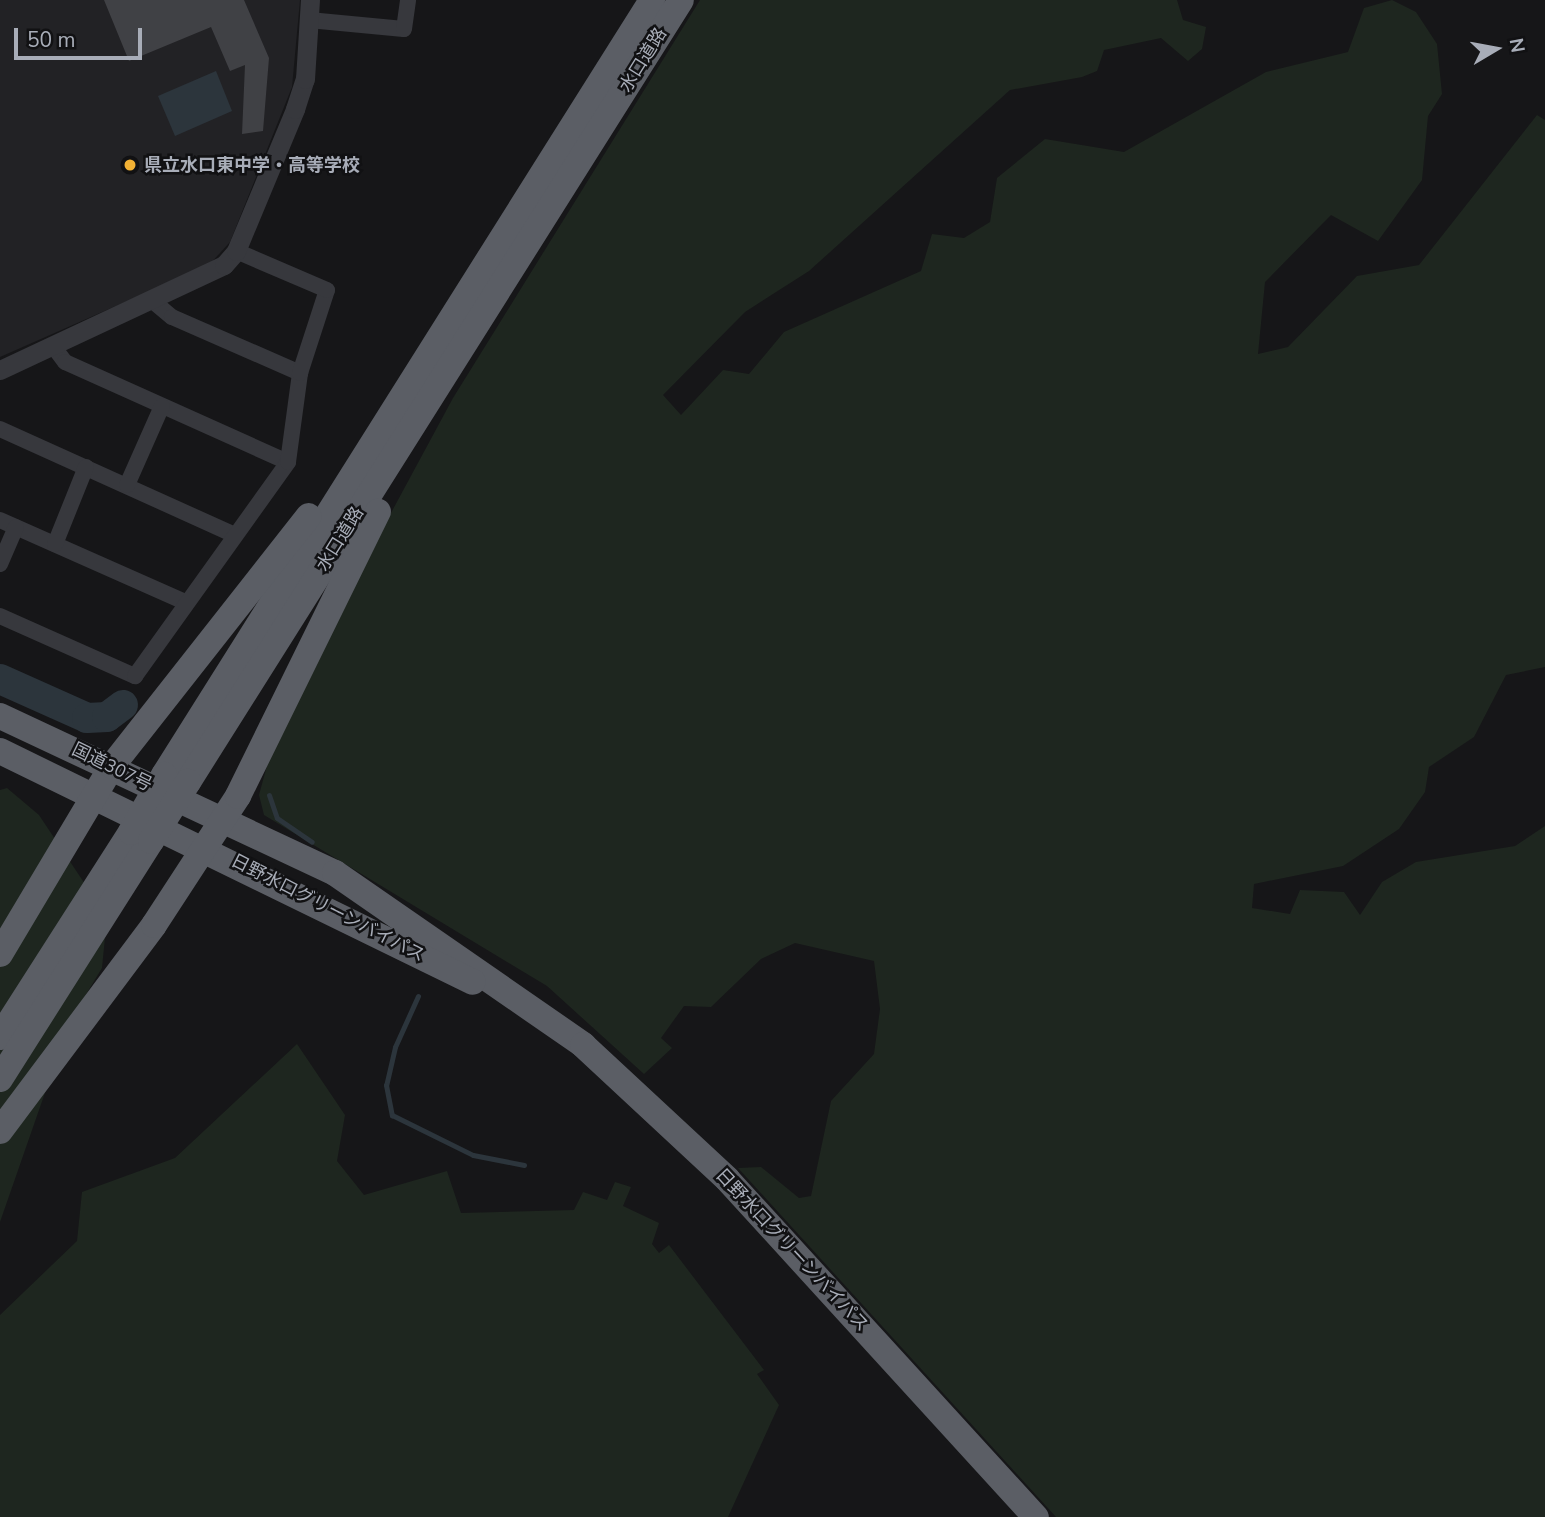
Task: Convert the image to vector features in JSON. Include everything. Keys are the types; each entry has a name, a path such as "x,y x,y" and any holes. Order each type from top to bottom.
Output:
{"highway":[{"name":"水口道路","path":"0,1079 390,417 652,0"},
{"name":"水口道路","path":"176,778 423,409 681,0"},
{"path":"0,1131 155,925 222,821 250,771 416,440 423,409"},
{"path":"0,954 112,766 379,421 390,417"},
{"name":"国道307号","path":"0,716 112,766 222,821"},
{"name":"国道307号","path":"0,751 205,847"},
{"path":"250,771 249,808 272,844"},
{"name":"日野水口グリーンバイパス","path":"222,821 272,844 396,911 583,1045 727,1179 1036,1517"},
{"name":"水口道路","path":"0,1037 141,837"},
{"name":"日野水口グリーンバイパス","path":"205,847 525,1006"}],"street":[{"path":"0,370 204,279 236,251 305,79 310,0"},
{"path":"309,20 404,29 408,0"},
{"path":"0,616 135,676 233,534 288,462 300,373 327,290 236,251"},
{"path":"154,302 172,317 300,373"},
{"path":"53,346 65,362 288,462"},
{"path":"127,485 162,405"},
{"path":"0,429 233,534"},
{"path":"55,544 86,467"},
{"path":"0,520 185,602"},
{"path":"0,564 16,527"}],"shaded area":[{"name":"県立水口東中学・高等学校","path":"0,0 300,0 292,87 230,242 209,265 0,357"},
{"path":"700,0 1177,0 1183,20 1206,27 1202,49 1188,61 1161,38 1104,50 1097,71 1082,77 1010,90 809,271 745,312 663,395 681,415 723,370 749,374 784,332 921,271 932,234 964,238 990,222 997,178 1045,139 1124,152 1266,72 1348,52 1364,8 1392,0 1416,12 1437,44 1442,94 1428,116 1422,180 1378,241 1331,215 1265,282 1258,354 1288,347 1357,276 1419,265 1537,115 1545,120 1545,667 1506,675 1474,737 1429,767 1425,792 1399,829 1343,866 1254,884 1252,908 1290,914 1300,890 1344,892 1360,915 1382,882 1416,862 1515,846 1545,826 1545,1517 1056,1517 738,1168 761,1167 799,1198 811,1196 831,1101 874,1054 880,1009 874,961 795,943 761,959 711,1007 684,1006 661,1038 672,1048 644,1074 547,986 264,815 259,795 268,762 344,600 453,398"},
{"path":"216,71 232,111 175,136 158,96"},
{"path":"7,788 39,815 107,917 102,968 70,1021 0,1222 0,790"},
{"path":"297,1044 345,1115 337,1161 364,1195 447,1171 461,1213 574,1210 583,1192 607,1200 615,1182 631,1187 623,1206 659,1223 652,1244 659,1253 669,1245 764,1370 757,1374 779,1405 728,1517 0,1517 0,1315 77,1241 82,1192 175,1158"}],"building":[{"path":"104,0 244,0 269,58 263,131 242,134 245,65 230,71 211,27 129,61"}],"waterway":[{"path":"0,679 87,718 107,717 123,705"},
{"path":"269,795 277,818 312,842"},
{"path":"418,996 395,1047 386,1085 392,1115 473,1155 524,1165"}],"place":[{"name":"県立水口東中学・高等学校","path":"130,165"}]}
